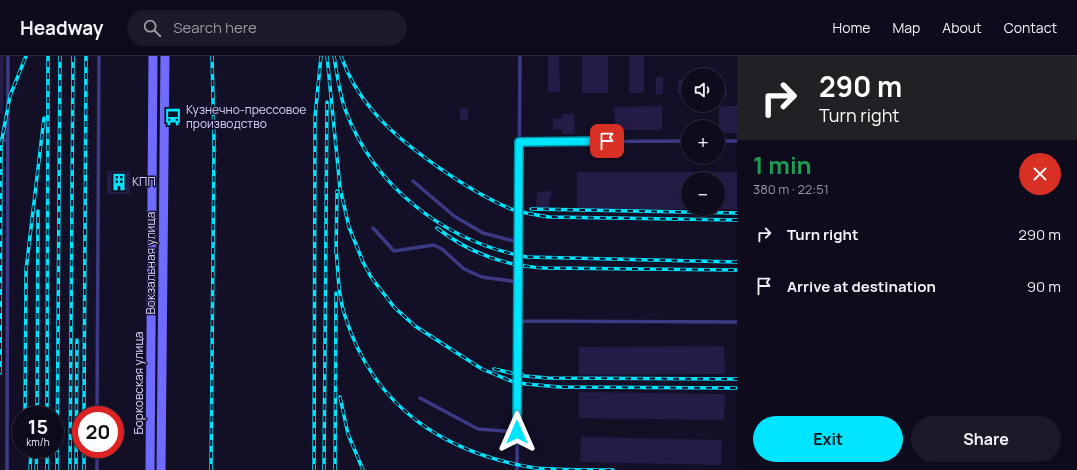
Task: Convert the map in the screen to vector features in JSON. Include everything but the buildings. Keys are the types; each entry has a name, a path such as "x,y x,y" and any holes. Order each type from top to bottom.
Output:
{"main road":[{"name":"Борковская улица","path":"150,470 153,56"},
{"name":"Вокзальная улица","path":"161,470 164,56"}],"lane":[{"path":"7,470 8,56"},
{"path":"97,406 99,56"},
{"path":"517,470 520,56"},
{"path":"0,140 7,140"},
{"path":"519,142 681,141"},
{"path":"725,141 737,142"},
{"path":"413,181 454,216 483,233 518,242"},
{"path":"373,228 394,251 434,244 442,249 464,269 482,277 518,282"},
{"path":"518,321 737,322"},
{"path":"420,398 478,429 517,432"},
{"path":"0,416 6,417"},
{"path":"97,458 97,470"}],"railway":[{"path":"0,373 1,144 10,96 26,56"},
{"path":"47,406 48,56"},
{"path":"57,470 60,56"},
{"path":"70,470 73,56"},
{"path":"84,406 86,56"},
{"path":"211,470 214,142 212,56"},
{"path":"314,470 315,117 321,56"},
{"path":"327,56 340,188 349,227 363,262 371,277 394,307 415,326 482,369 511,381 526,384 560,387 737,388"},
{"path":"334,56 345,109 358,137 374,163 394,187 416,207 441,224 468,239 497,250 527,257 737,262"},
{"path":"341,56 359,92 385,124 437,166 476,191 511,209 549,217 737,220"},
{"path":"324,470 327,102"},
{"path":"25,406 26,270 44,118"},
{"path":"336,253 337,191"},
{"path":"531,209 737,213"},
{"path":"37,406 38,211"},
{"path":"437,228 462,245 488,257 530,267 737,270"},
{"path":"336,248 343,311 359,350 375,378 395,401 418,421 443,438 472,451 502,461 535,468 564,470 613,470"},
{"path":"335,470 336,293"},
{"path":"76,470 77,340"},
{"path":"494,369 525,376 548,378 737,379"},
{"path":"340,397 348,434 363,470"},
{"path":"30,470 31,458"},
{"path":"36,470 37,458"},
{"path":"47,458 47,470"},
{"path":"84,458 84,470"}],"place":[{"name":"Кузнечно-прессовое производство","path":"173,117"},
{"name":"КПП","path":"119,182"}],"route":[{"path":"517,432 519,142 607,141"}]}
